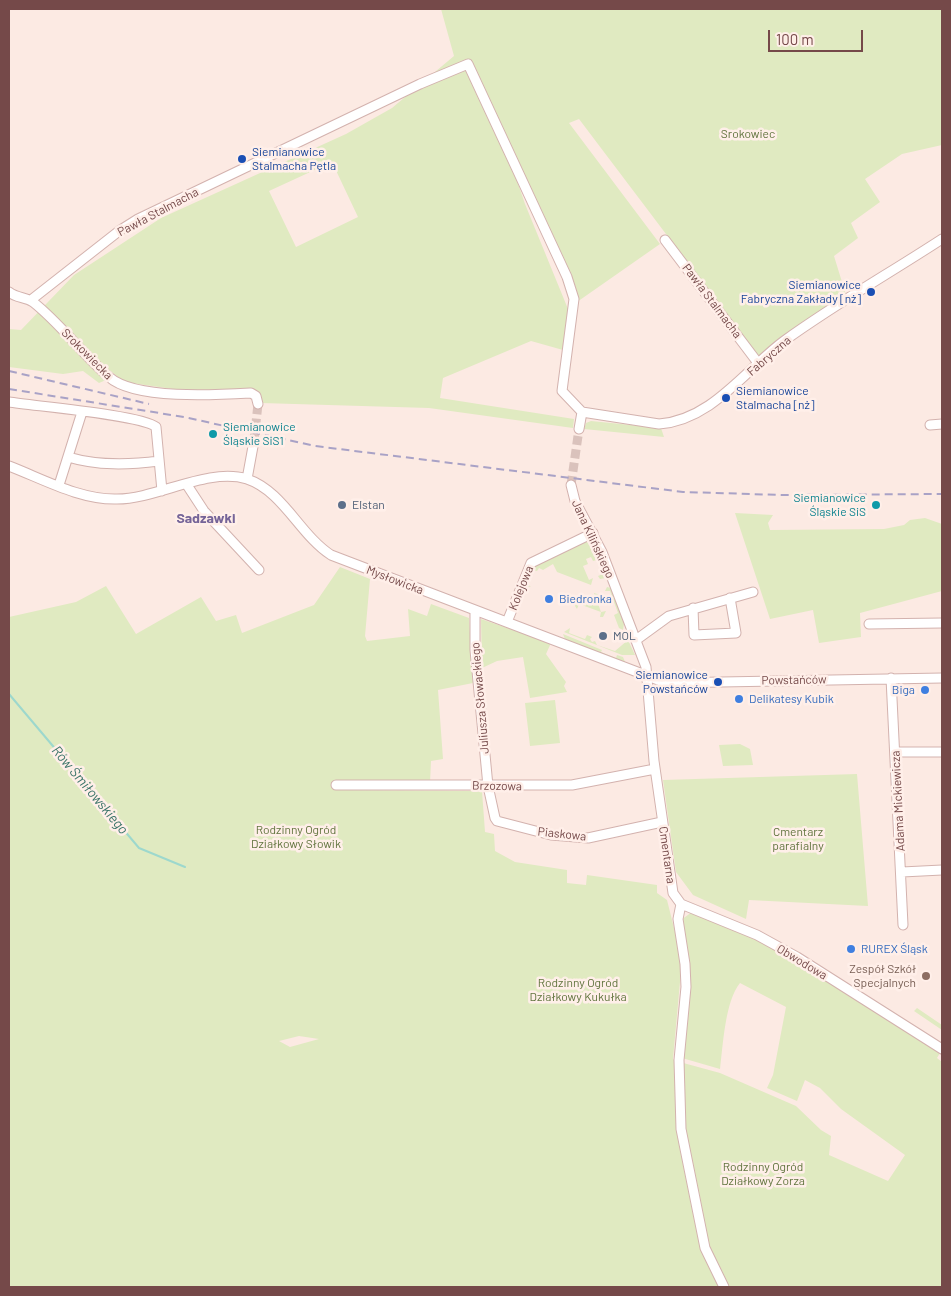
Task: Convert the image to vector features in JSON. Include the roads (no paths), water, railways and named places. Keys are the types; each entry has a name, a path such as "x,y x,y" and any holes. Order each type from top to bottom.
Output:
{"street":[{"name":"Pawła Stalmacha","path":"31,300 119,231 168,204 420,84 468,64 566,277 574,299 562,391 582,412"},
{"name":"Fabryczna","path":"582,412 647,423 670,423 682,420 706,407 733,388 758,363 805,327 942,239"},
{"name":"Pawła Stalmacha","path":"665,240 758,363"},
{"name":"Srokowiecka","path":"9,292 16,298 31,300 71,337 110,378 123,386 199,396 251,393 256,396 258,404"},
{"path":"9,402 131,418 153,424 156,427 162,492"},
{"path":"59,486 82,412"},
{"path":"579,429 582,412"},
{"path":"930,425 942,424"},
{"path":"247,479 254,441"},
{"path":"68,457 95,463 122,465 159,461"},
{"name":"Mysłowicka","path":"9,466 86,495 109,499 140,497 221,477 247,479 272,495 318,545 331,555 647,677"},
{"path":"187,485 204,511 259,570"},
{"name":"Jana Kilińskiego","path":"571,485 576,501 593,533 636,640 646,667 647,677"},
{"name":"Kolejowa","path":"508,622 530,563 593,533"},
{"path":"636,640 669,616 753,592"},
{"path":"692,608 694,635 736,633 730,598"},
{"name":"Juliusza Słowackiego","path":"476,610 474,645 488,786"},
{"path":"869,624 942,623"},
{"name":"Powstańców","path":"647,677 666,683 942,678"},
{"name":"Cmentarna","path":"647,677 662,822 673,892 681,904 678,919 686,964 678,1103 686,1160 705,1248 724,1287"},
{"name":"Adama Mickiewicza","path":"891,678 902,872 903,925"},
{"path":"896,752 942,752"},
{"name":"Brzozowa","path":"336,785 572,785 656,769"},
{"name":"Piaskowa","path":"488,786 492,812 497,821 551,835 598,837 662,822"},
{"path":"902,872 942,870"},
{"name":"Obwodowa","path":"681,904 757,935 797,957 942,1049"}],"waterway":[{"name":"Rów Śmiłowskiego","path":"9,694 139,848 185,867"}],"tunnel":[{"path":"254,441 258,404"},
{"path":"571,485 579,429"}],"railway":[{"path":"9,371 149,404"},
{"path":"9,389 184,417 315,446 683,492 783,495 942,494"}],"place":[{"name":"Siemianowice Stalmacha Pętla","path":"242,159"},
{"name":"Siemianowice Fabryczna Zakłady [nż]","path":"871,292"},
{"name":"Siemianowice Stalmacha [nż]","path":"726,398"},
{"name":"Siemianowice Śląskie SiS1","path":"213,434"},
{"name":"Elstan","path":"342,505"},
{"name":"Siemianowice Śląskie SiS","path":"876,505"},
{"name":"Biedronka","path":"549,599"},
{"name":"MOL","path":"603,636"},
{"name":"Siemianowice Powstańców","path":"718,682"},
{"name":"Biga","path":"925,690"},
{"name":"Delikatesy Kubik","path":"739,699"},
{"name":"RUREX Śląsk","path":"851,949"},
{"name":"Zespół Szkół Specjalnych","path":"926,976"}],"district":[{"name":"Sadzawki","path":"206,518"}],"park label":[{"name":"Srokowiec","path":"748,134"},
{"name":"Rodzinny Ogród Działkowy Słowik","path":"296,837"},
{"name":"Cmentarz parafialny","path":"798,839"},
{"name":"Rodzinny Ogród Działkowy Kukułka","path":"578,990"},
{"name":"Rodzinny Ogród Działkowy Zorza","path":"763,1174"}]}
